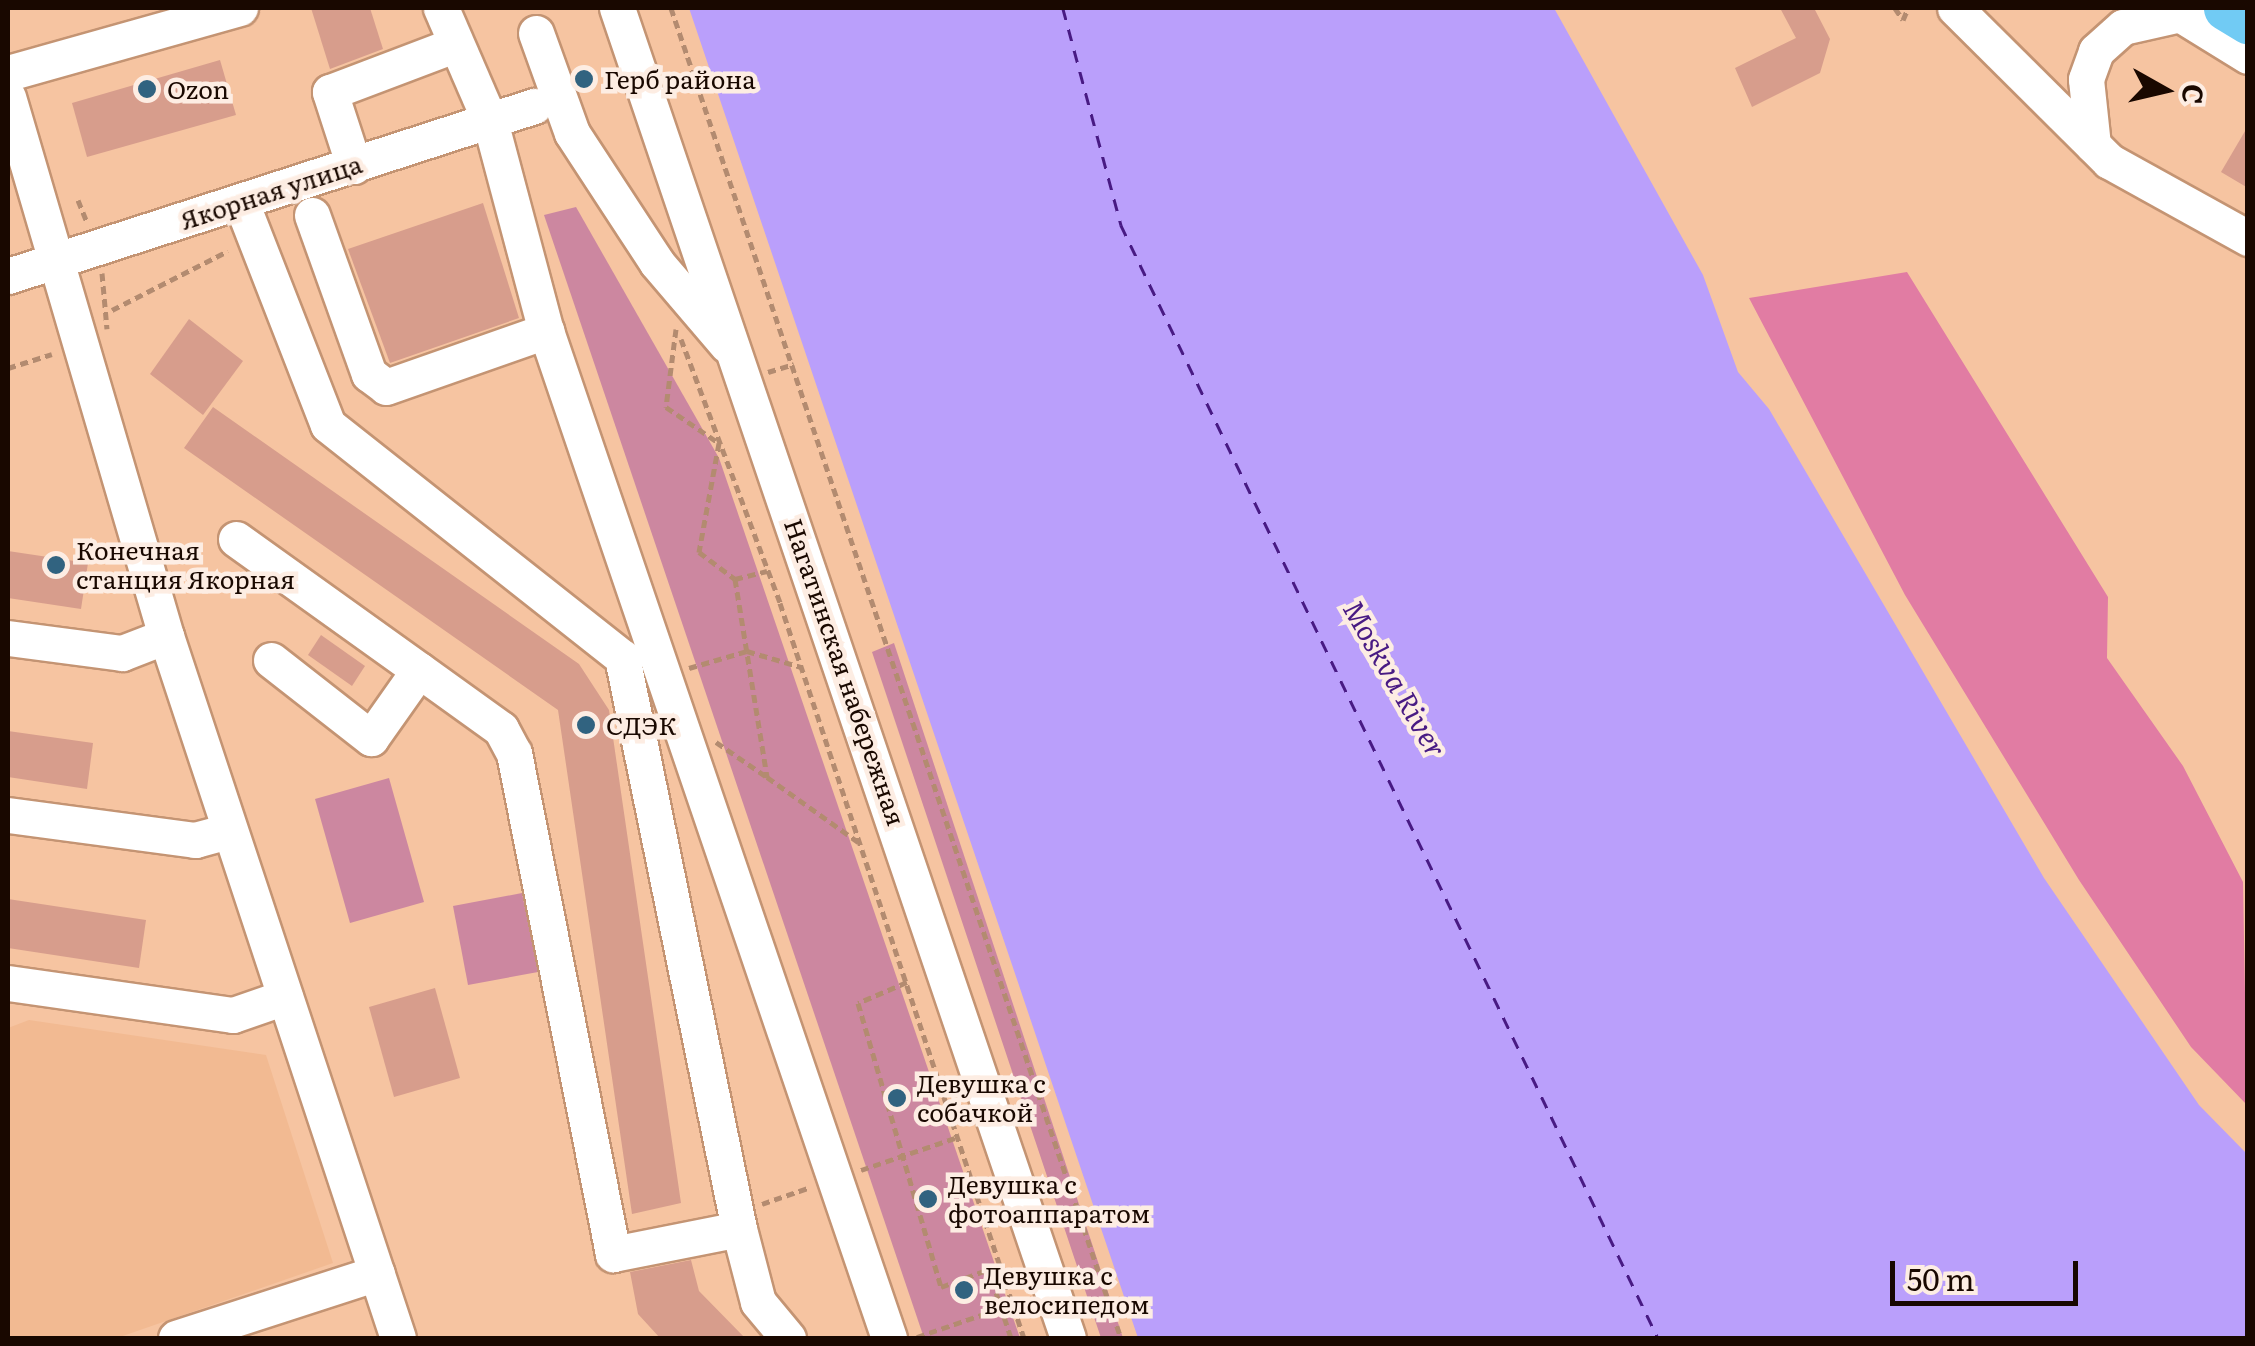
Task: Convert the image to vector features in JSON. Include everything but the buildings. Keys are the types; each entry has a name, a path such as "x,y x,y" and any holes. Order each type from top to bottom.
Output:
{"main road":[{"path":"2226,8 2248,21"}],"street":[{"path":"8,73 240,8"},
{"path":"441,8 490,121 546,331 663,676 846,1175 889,1338"},
{"name":"Нагатинская набережная","path":"617,8 740,359 1068,1338"},
{"path":"1955,8 2092,145 2248,238"},
{"path":"2092,145 2086,78 2096,51 2123,27 2180,14 2248,56"},
{"path":"536,20 534,106 572,133"},
{"path":"536,20 572,133 658,264 740,359"},
{"path":"354,166 330,92 454,44"},
{"path":"8,97 166,636 398,1338"},
{"name":"Якорная улица","path":"8,276 534,106"},
{"path":"241,202 259,238 328,425 622,656 738,1221 758,1302 788,1338"},
{"path":"312,215 369,374 386,387 546,331"},
{"path":"658,264 681,260 696,234"},
{"path":"236,539 501,729 514,754 613,1254 738,1221"},
{"path":"8,638 122,653 166,636"},
{"path":"271,660 372,738 419,670"},
{"path":"8,815 195,840 228,831"},
{"path":"8,984 233,1015 285,997"},
{"path":"180,1338 377,1273"}],"path":[{"path":"672,8 1121,1338"},
{"path":"1895,8 1903,20 1908,8"},
{"path":"112,310 160,279 259,238"},
{"path":"719,443 666,406 677,326 801,667 1024,1338"},
{"path":"8,368 81,345"},
{"path":"719,443 699,552 735,579 767,777"},
{"path":"735,579 767,571"},
{"path":"663,676 747,651 801,667"},
{"path":"677,716 860,844"},
{"path":"907,982 858,1003 899,1157 941,1286 1000,1265"},
{"path":"738,1221 846,1175 958,1137"},
{"path":"988,1268 1011,1338"},
{"path":"912,1338 1013,1304"}],"shaded area":[{"path":"576,207 719,458 1020,1338 924,1338 544,215"},
{"path":"1907,272 2108,597 2107,658 2183,766 2243,882 2247,1105 2191,1047 2079,880 1905,595 1749,298"},
{"path":"894,643 1123,1338 1101,1338 872,652"},
{"path":"389,778 424,902 350,923 315,799"},
{"path":"522,893 538,972 468,985 453,906"},
{"path":"29,1020 266,1055 333,1263 117,1338 8,1338 8,1028"}],"water":[{"name":"Moskva River","path":"689,8 1554,8 1703,275 1738,372 1769,409 2044,878 2199,1105 2247,1154 2247,1338 1138,1338"}],"ferry route":[{"path":"1063,8 1121,225 1658,1338"}],"place":[{"name":"Герб района","path":"584,79"},
{"name":"Ozon","path":"147,89"},
{"name":"Конечная станция Якорная","path":"56,565"},
{"name":"СДЭК","path":"586,725"},
{"name":"Девушка с собачкой","path":"897,1098"},
{"name":"Девушка с фотоаппаратом","path":"928,1199"},
{"name":"Девушка с велосипедом","path":"964,1290"}]}
